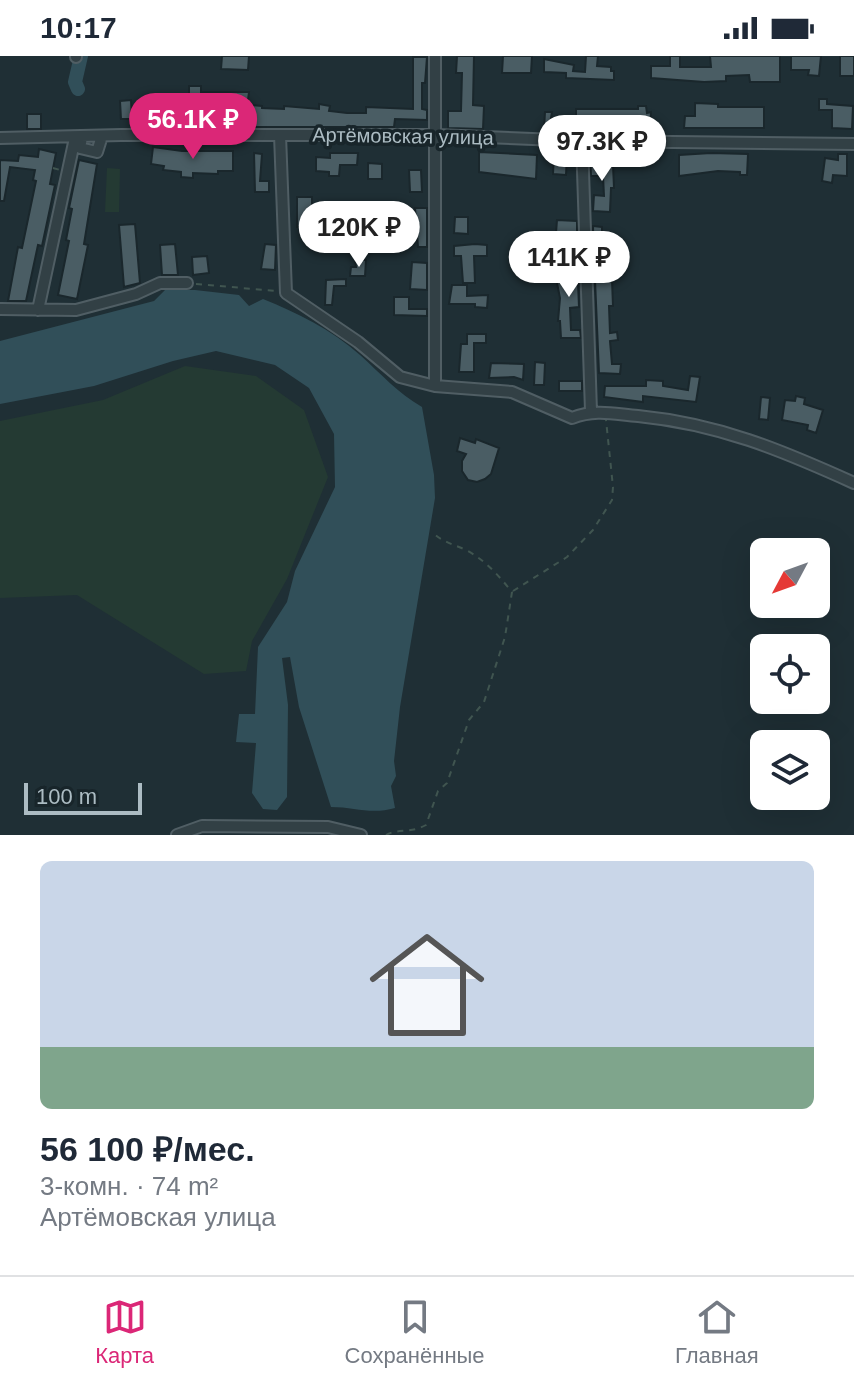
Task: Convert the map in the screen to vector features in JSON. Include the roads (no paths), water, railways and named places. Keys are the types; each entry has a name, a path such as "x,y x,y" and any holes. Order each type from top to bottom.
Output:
{"street":[{"path":"435,56 435,386"},
{"path":"280,135 286,293 358,342 400,377 435,386 512,392 572,418 591,411 681,420 773,446 854,483"},
{"name":"Артёмовская улица","path":"0,138 436,135 582,141 854,144"},
{"path":"38,310 78,137"},
{"path":"582,141 591,411"},
{"path":"0,309 76,310 136,294 160,283 187,283"},
{"path":"177,835 202,826 328,827 361,835"}],"water":[{"path":"165,290 239,295 249,306 263,299 288,310 337,337 422,407 435,498 400,707 394,761 396,776 391,786 395,808 371,811 331,807 299,707 290,657 282,658 288,705 287,797 277,810 263,809 252,793 256,743 236,742 239,714 255,714 258,647 287,602 295,571 335,487 334,434 309,388 275,365 216,351 94,386 0,404 0,341 154,301"}],"waterway":[{"path":"78,89 75,82 81,56"}]}
